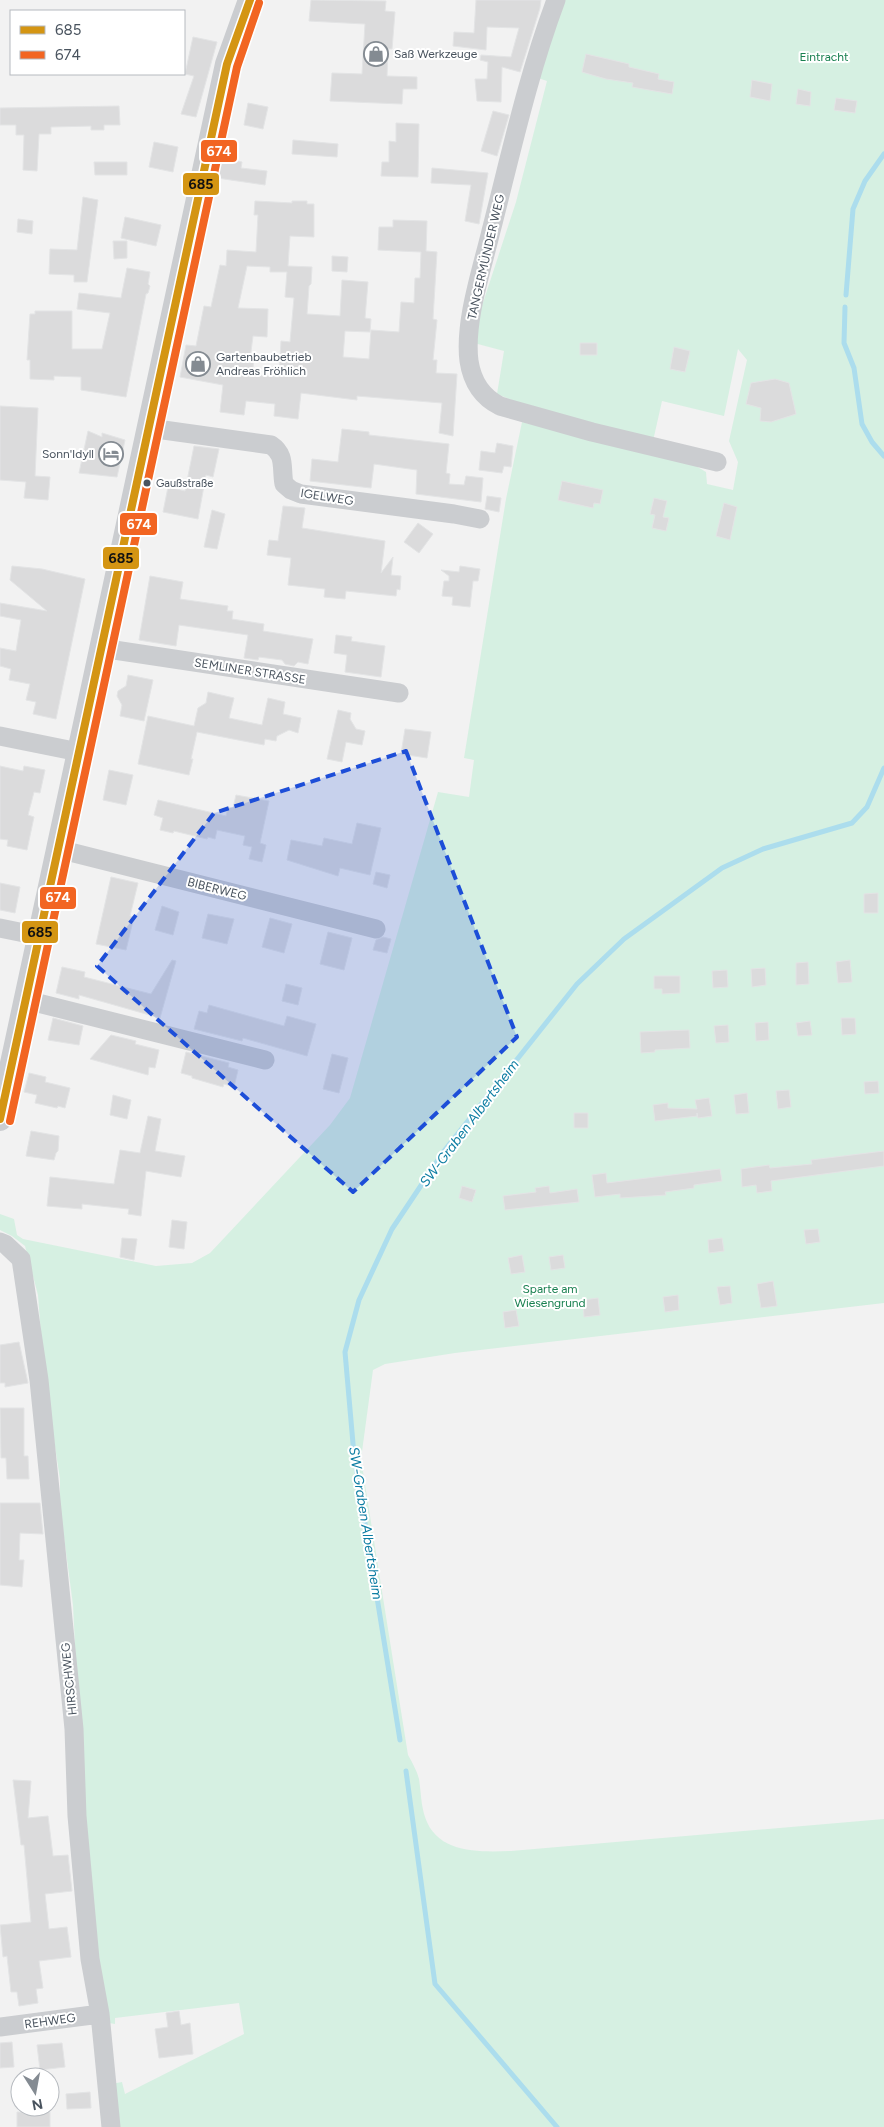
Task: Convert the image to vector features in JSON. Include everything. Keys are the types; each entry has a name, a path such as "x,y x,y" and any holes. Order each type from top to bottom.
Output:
{"street":[{"path":"0,1119 227,64 250,0"},
{"name":"TANGERMÜNDER WEG","path":"556,0 529,80 471,317 469,361 474,381 490,401 500,406 592,432 717,462"},
{"name":"IGELWEG","path":"149,428 271,445 280,454 284,463 284,484 291,490 301,494 480,519"},
{"name":"SEMLINER STRASSE","path":"101,648 399,693"},
{"path":"0,736 69,750 78,755"},
{"name":"BIBERWEG","path":"58,849 376,929"},
{"path":"0,928 39,936"},
{"path":"26,1000 265,1060"},
{"name":"HIRSCHWEG","path":"0,1242 5,1244 21,1259 39,1380 74,1729 77,1816 90,1959 100,2014 111,2127"},
{"name":"REHWEG","path":"0,2028 100,2014"}],"highlighted area":[{"path":"406,751 517,1037 353,1192 97,966 214,813"}],"green space":[{"path":"564,0 884,0 884,1303 455,1353 385,1364 373,1370 361,1459 408,1755 419,1779 425,1817 431,1829 439,1838 461,1848 511,1851 884,1819 884,2127 116,2127 111,2084 122,2082 125,2094 244,2034 239,2003 115,2018 115,2024 109,2023 88,1902 73,1605 60,1507 60,1479 44,1375 38,1295 25,1246 0,1230 0,1214 14,1219 17,1235 23,1239 156,1266 192,1263 210,1253 330,1125 350,1098 438,792 469,797 474,760 464,758 506,499 522,422 696,466 706,472 707,484 733,490 738,462 729,441 747,360 738,349 724,416 662,401 653,441 531,408 497,394 504,351 474,343 478,318 516,202 547,81 538,78"}],"building":[{"path":"311,0 386,1 385,11 395,12 392,49 388,49 387,76 417,77 417,89 403,89 402,104 330,101 332,73 362,74 365,24 309,21"},
{"path":"476,0 541,0 520,72 502,67 501,102 477,101 475,79 487,79 488,62 480,60 481,55 511,57 519,28 487,27 486,50 453,46 454,32 474,33"},
{"path":"193,37 217,42 196,117 181,114 194,76 185,74"},
{"path":"586,54 629,64 629,67 659,74 658,79 674,82 672,94 632,87 633,83 606,79 582,72"},
{"path":"752,80 772,84 770,101 750,97"},
{"path":"798,89 811,92 810,106 796,104"},
{"path":"836,98 857,101 855,113 834,110"},
{"path":"248,103 268,107 263,129 244,125"},
{"path":"119,106 120,125 104,125 104,130 91,130 91,126 51,127 51,134 39,134 37,171 23,170 24,135 16,135 16,125 0,125 0,108"},
{"path":"493,111 509,115 497,156 481,151"},
{"path":"396,123 419,124 418,177 381,176 382,162 389,162 389,141 396,142"},
{"path":"293,140 338,144 337,157 292,154"},
{"path":"154,142 178,147 173,172 149,167"},
{"path":"222,158 242,162 241,168 267,171 265,185 217,178"},
{"path":"94,162 127,162 127,175 95,175"},
{"path":"432,168 488,173 479,224 465,221 471,185 431,183"},
{"path":"83,197 98,200 87,282 74,282 74,275 49,274 50,249 77,250"},
{"path":"255,201 292,203 292,201 307,201 307,204 314,204 314,237 290,236 288,266 312,267 307,314 340,316 342,280 368,282 365,318 371,319 370,332 345,331 343,357 369,359 371,330 399,332 401,302 414,303 415,278 420,278 421,252 378,250 379,227 393,227 393,220 427,221 426,251 437,252 433,319 437,320 433,360 437,360 436,373 457,374 453,436 439,433 442,403 357,396 357,400 301,393 298,419 274,416 275,404 246,401 244,415 220,412 223,385 180,377 186,345 196,346 204,306 211,307 220,265 226,266 227,250 256,252 258,215 254,215","holes":["247,266 270,267 270,272 287,272 285,297 294,298 290,342 281,341 279,377 252,375 254,360 250,359 253,336 267,337 268,309 238,308"]},
{"path":"125,217 161,225 156,246 121,238"},
{"path":"18,219 33,221 32,234 17,232"},
{"path":"113,241 127,241 127,258 114,259"},
{"path":"332,256 348,257 347,272 332,271"},
{"path":"127,268 150,272 148,284 150,286 146,294 126,397 81,390 81,377 54,376 54,380 30,379 30,360 27,360 30,314 35,314 35,311 72,311 72,349 102,349 110,313 77,309 79,293 121,298"},
{"path":"580,343 597,343 597,355 580,355"},
{"path":"674,347 690,351 685,372 670,369"},
{"path":"775,379 789,383 796,414 771,422 760,421 761,408 746,404 751,383"},
{"path":"0,406 38,408 35,476 50,477 48,500 24,498 26,482 0,480"},
{"path":"342,429 369,432 369,435 449,444 446,473 450,474 449,484 464,485 466,476 483,478 481,502 416,494 417,470 374,464 371,488 310,481 312,459 338,462"},
{"path":"88,431 102,437 102,433 125,440 117,477 79,473"},
{"path":"497,443 513,446 511,467 504,466 502,473 479,470 481,451 495,453"},
{"path":"194,446 219,449 213,477 206,475 198,519 163,512 168,487 185,491"},
{"path":"562,481 603,490 600,504 594,503 593,508 558,500"},
{"path":"487,496 501,498 499,512 485,509"},
{"path":"654,498 667,501 663,517 669,518 666,531 652,528 655,515 650,514"},
{"path":"724,503 737,507 730,540 716,536"},
{"path":"283,506 305,508 302,528 385,541 381,573 393,557 391,575 401,576 400,590 397,589 396,596 346,591 345,599 324,597 325,589 288,585 291,558 267,555 269,540 278,541"},
{"path":"212,510 225,514 217,549 204,547"},
{"path":"418,523 433,534 419,553 404,542"},
{"path":"12,566 42,569 85,579 56,719 33,714 36,702 26,700 30,684 9,680 11,669 0,666 0,648 16,651 21,620 0,616 0,603 47,611 10,580"},
{"path":"460,566 480,569 478,581 473,581 470,607 452,605 453,597 442,596 444,581 449,581 449,576 441,570 459,572"},
{"path":"150,576 183,582 180,599 228,606 227,611 233,611 232,619 264,624 263,631 313,639 308,664 298,662 294,666 285,664 282,660 259,657 258,660 244,658 248,635 179,625 176,646 139,640"},
{"path":"336,635 352,637 351,641 385,646 381,677 345,672 347,655 334,653"},
{"path":"128,675 153,680 144,721 120,716 122,705 117,696 118,691 126,686"},
{"path":"208,692 234,698 229,718 262,725 268,698 285,702 283,714 301,718 298,733 289,730 277,736 276,741 265,739 264,745 197,732 189,775 138,764 148,716 194,726 198,708 206,703"},
{"path":"338,710 351,713 350,719 356,729 365,731 362,745 346,742 342,762 327,759"},
{"path":"405,729 431,732 427,758 401,754"},
{"path":"0,766 23,771 24,766 45,770 40,793 34,792 28,815 34,817 27,850 7,846 8,840 0,839"},
{"path":"109,770 133,775 126,805 103,800"},
{"path":"236,795 269,801 260,843 266,845 262,862 249,859 252,847 243,845 245,836 217,830 215,839 208,837 207,839 174,831 173,833 160,830 163,818 154,815 158,800 226,816 228,807 233,808"},
{"path":"357,823 381,828 370,875 340,868 338,876 287,860 291,840 322,846 324,838 352,844"},
{"path":"376,872 390,875 387,888 373,884"},
{"path":"111,877 138,883 130,916 134,917 126,950 96,944"},
{"path":"0,883 20,887 15,913 0,910"},
{"path":"878,893 878,913 864,913 864,894"},
{"path":"162,906 179,912 173,935 155,930"},
{"path":"208,914 234,919 227,944 202,938"},
{"path":"270,918 292,924 284,953 262,947"},
{"path":"328,932 352,938 344,970 320,964"},
{"path":"383,937 391,939 387,953 373,950 376,940"},
{"path":"172,960 176,961 160,1018 79,995 79,999 56,993 62,967 85,972 84,977 151,994"},
{"path":"850,960 852,982 838,983 836,962"},
{"path":"808,962 809,984 796,985 796,963"},
{"path":"765,968 766,985 752,987 751,969"},
{"path":"727,970 728,987 713,988 712,971"},
{"path":"654,976 680,976 680,993 662,994 662,989 654,989"},
{"path":"286,984 302,988 298,1005 282,1001"},
{"path":"209,1005 284,1026 287,1016 316,1024 307,1056 243,1038 242,1041 194,1029 199,1011 207,1013"},
{"path":"53,1018 83,1026 79,1045 48,1040"},
{"path":"841,1018 855,1018 856,1034 842,1035"},
{"path":"810,1021 812,1035 798,1036 796,1023"},
{"path":"768,1022 769,1040 756,1041 755,1023"},
{"path":"728,1025 729,1042 716,1043 714,1026"},
{"path":"689,1030 690,1048 655,1050 655,1052 641,1053 640,1032"},
{"path":"111,1035 136,1041 135,1044 159,1050 155,1068 149,1067 148,1075 90,1059"},
{"path":"186,1052 229,1063 228,1067 238,1070 234,1087 224,1084 223,1087 181,1073"},
{"path":"332,1054 348,1058 339,1093 323,1089"},
{"path":"29,1073 46,1077 45,1082 70,1088 65,1108 35,1103 37,1095 24,1092"},
{"path":"878,1081 879,1093 865,1094 864,1082"},
{"path":"789,1090 791,1107 778,1109 776,1091"},
{"path":"747,1093 749,1113 736,1114 734,1095"},
{"path":"113,1095 131,1100 127,1119 110,1115"},
{"path":"709,1098 712,1116 698,1118 697,1113 697,1116 655,1121 653,1105 668,1103 668,1108 697,1109 695,1100"},
{"path":"574,1113 588,1113 588,1128 574,1128"},
{"path":"148,1116 161,1119 155,1151 185,1156 181,1177 146,1171 141,1216 128,1214 129,1209 82,1204 82,1209 47,1206 50,1177 114,1184 120,1150 140,1153"},
{"path":"31,1131 59,1136 58,1151 54,1160 26,1156"},
{"path":"884,1151 884,1166 771,1181 772,1191 757,1193 756,1185 742,1187 741,1169 769,1165 770,1168 812,1164 811,1160"},
{"path":"720,1169 722,1181 694,1185 694,1188 665,1192 666,1195 620,1198 620,1194 595,1197 592,1175 606,1173 607,1183"},
{"path":"462,1186 476,1190 472,1202 459,1198"},
{"path":"549,1186 550,1193 577,1189 579,1202 505,1210 503,1196 536,1192 535,1188"},
{"path":"172,1220 187,1222 184,1249 169,1247"},
{"path":"818,1229 820,1242 806,1244 804,1230"},
{"path":"122,1238 137,1239 134,1260 120,1257"},
{"path":"722,1238 724,1251 709,1253 708,1240"},
{"path":"522,1255 525,1272 511,1274 508,1258"},
{"path":"563,1255 565,1268 551,1270 549,1257"},
{"path":"773,1281 777,1306 761,1308 757,1284"},
{"path":"730,1286 732,1303 720,1305 717,1287"},
{"path":"678,1295 679,1310 665,1312 663,1297"},
{"path":"598,1298 600,1315 584,1317 583,1300"},
{"path":"516,1310 519,1326 505,1328 503,1312"},
{"path":"19,1342 28,1383 5,1387 5,1383 0,1383 0,1345"},
{"path":"0,1408 24,1408 24,1456 28,1456 29,1479 7,1479 6,1458 1,1458"},
{"path":"0,1503 40,1503 43,1534 20,1533 19,1560 24,1560 22,1587 0,1585"},
{"path":"13,1780 31,1781 28,1818 48,1816 53,1856 68,1855 72,1891 45,1894 49,1929 67,1927 71,1957 39,1961 43,1988 36,1989 38,2003 19,2006 17,1992 11,1992 7,1956 3,1957 0,1925 31,1922 24,1845 21,1845"},
{"path":"179,2011 181,2025 190,2023 193,2054 159,2058 155,2029 168,2027 166,2013"},
{"path":"12,2042 14,2067 0,2068 0,2043"},
{"path":"62,2043 65,2067 40,2067 37,2045"},
{"path":"90,2092 91,2108 67,2109 66,2094"},
{"path":"17,2117 50,2117 50,2127 17,2127"}],"waterway":[{"name":"SW-Graben Albertsheim","path":"846,295 853,209 865,181 884,154"},
{"name":"SW-Graben Albertsheim","path":"845,307 844,343 854,368 862,424 872,442 884,456"},
{"name":"SW-Graben Albertsheim","path":"400,1740 354,1455 345,1352 359,1300 392,1229 444,1151 577,984 624,939 722,868 763,849 852,823 867,807 884,768"},
{"name":"SW-Graben Albertsheim","path":"406,1771 435,1984 557,2127"}],"transit line":[{"name":"685","path":"0,1119 227,64 250,0"},
{"name":"674","path":"10,1121 237,67 259,3"}],"place":[{"name":"Saß Werkzeuge","path":"376,54"},
{"name":"Gartenbaubetrieb Andreas Fröhlich","path":"198,364"},
{"name":"Sonn'Idyll","path":"111,454"},
{"name":"Gaußstraße","path":"147,483"}],"park label":[{"name":"Eintracht","path":"824,57"},
{"name":"Sparte am Wiesengrund","path":"550,1296"}]}
